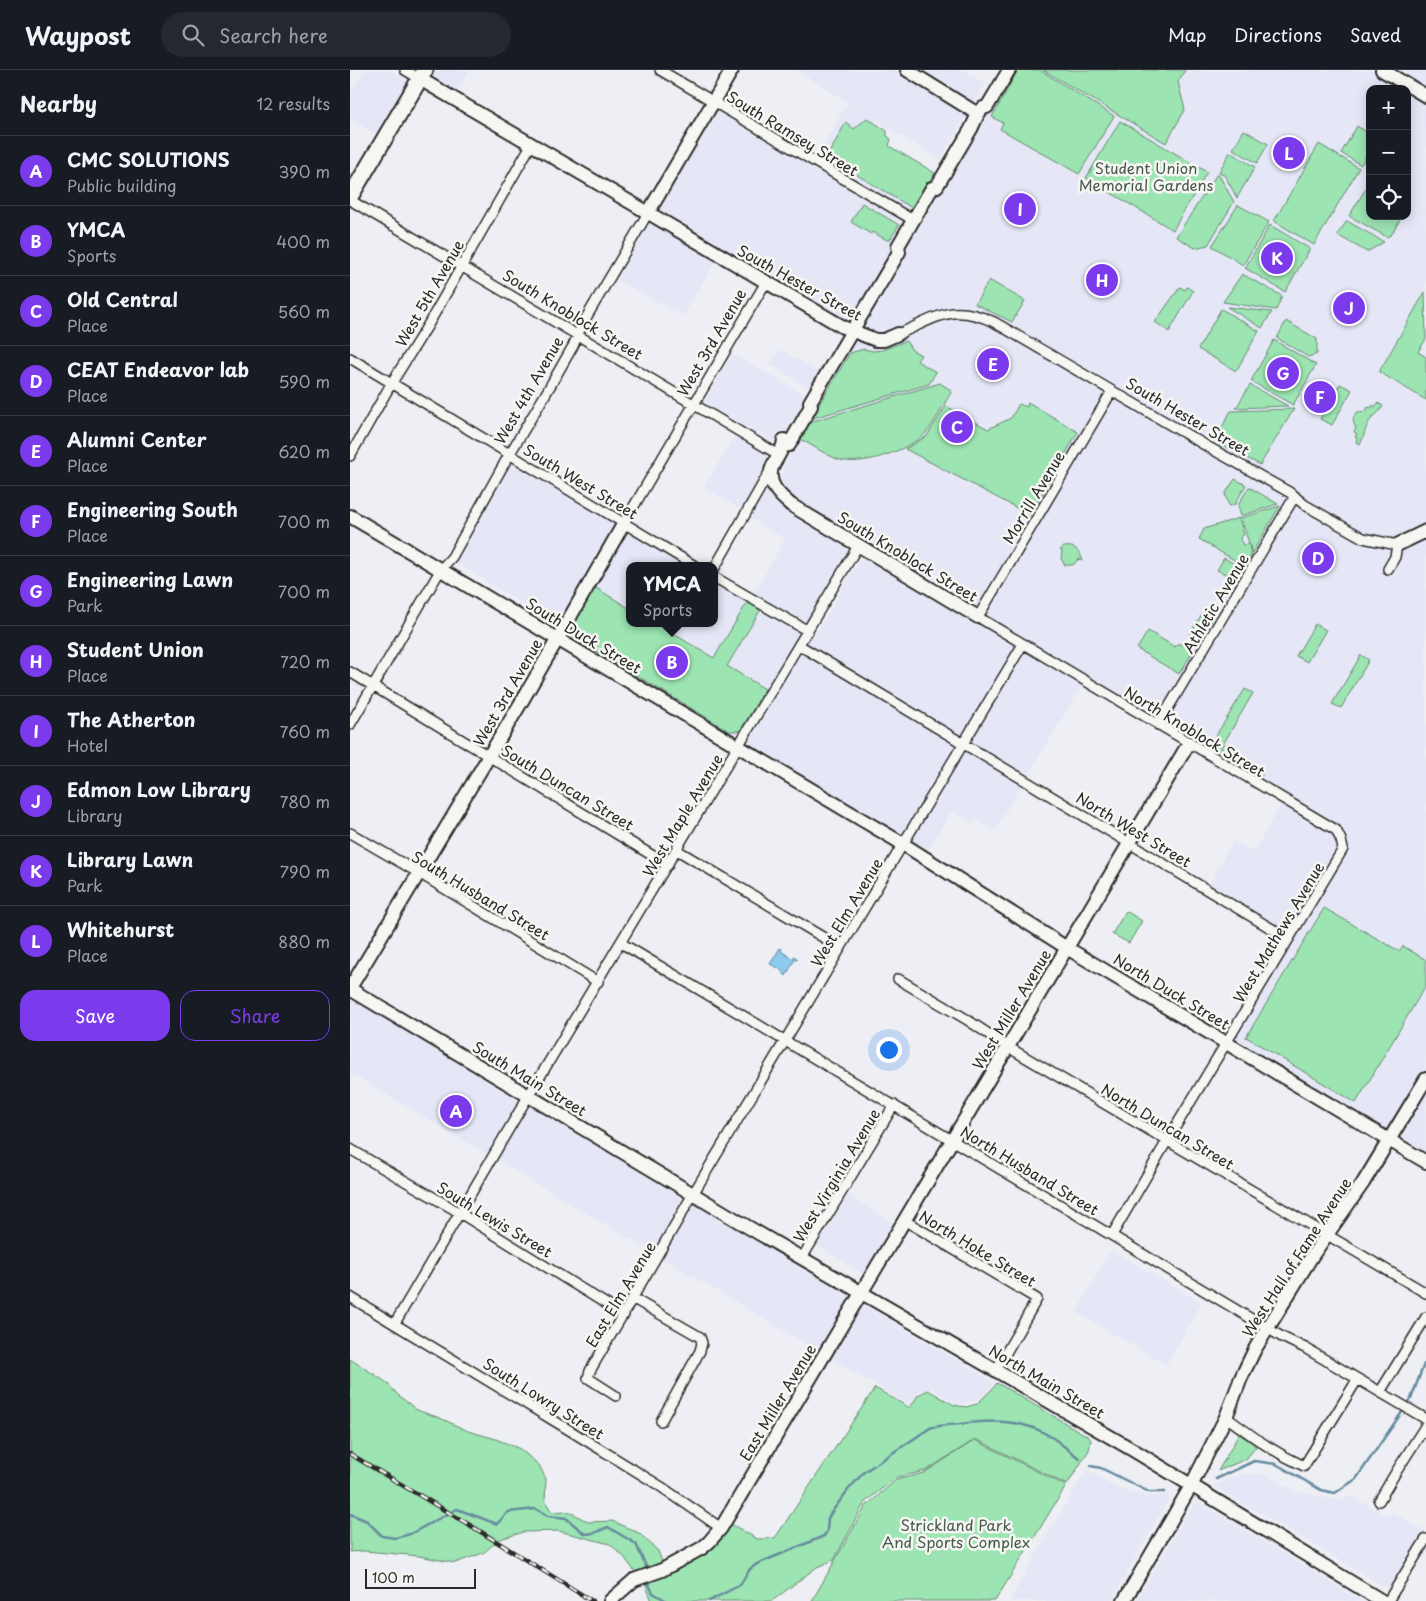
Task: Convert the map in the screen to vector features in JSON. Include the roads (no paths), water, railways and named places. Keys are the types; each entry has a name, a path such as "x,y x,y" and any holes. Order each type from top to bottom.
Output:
{"highway":[{"path":"350,198 422,74"}],"street":[{"name":"South Hester Street","path":"405,70 422,74 531,145 842,327 876,340 884,340 947,313 960,312 982,317 1296,496 1305,505 1363,538 1397,545"},
{"name":"South Ramsey Street","path":"660,70 913,220"},
{"name":"West 4th Avenue","path":"350,725 441,569 452,557 509,454 545,395 583,323 732,70"},
{"path":"907,70 980,111"},
{"path":"718,562 772,466 782,451 789,445 811,406 810,402 898,252 898,246 913,220 932,188 937,186 971,129 982,103 1001,70"},
{"path":"980,111 987,107 1009,70"},
{"path":"1382,70 1426,96"},
{"name":"West 5th Avenue","path":"350,456 391,384 428,325 531,145"},
{"path":"898,252 904,250 938,192 937,186"},
{"name":"South Knoblock Street","path":"350,198 577,336 694,404 782,451"},
{"name":"West 3rd Avenue","path":"350,989 488,755 522,701 766,282"},
{"name":"South West Street","path":"350,358 688,562"},
{"name":"Morrill Avenue","path":"978,617 1112,391"},
{"name":"South Knoblock Street","path":"772,466 770,476 772,485 780,496 791,505 1023,644"},
{"name":"Athletic Avenue","path":"1158,725 1296,496"},
{"name":"South Duck Street","path":"350,516 903,844"},
{"path":"1388,569 1395,557 1397,545 1426,531"},
{"name":"West Maple Avenue","path":"395,1323 858,546"},
{"path":"718,579 808,631"},
{"name":"North Knoblock Street","path":"1023,644 1336,830 1343,849"},
{"name":"West Elm Avenue","path":"693,1194 1023,644"},
{"path":"799,645 964,743"},
{"name":"South Duncan Street","path":"350,672 668,865"},
{"name":"North West Street","path":"964,743 1289,939"},
{"name":"West Miller Avenue","path":"861,1292 1190,744"},
{"name":"South Husband Street","path":"350,833 598,982"},
{"name":"North Duck Street","path":"903,844 1067,948 1426,1162"},
{"name":"West Mathews Avenue","path":"1112,1235 1343,849"},
{"path":"677,850 841,948"},
{"name":"North Husband Street","path":"621,943 1268,1328 1426,1419"},
{"name":"North Duncan Street","path":"898,979 1008,1047 1426,1293"},
{"name":"South Main Street","path":"350,989 693,1194"},
{"name":"West Hall of Fame Avenue","path":"1124,1601 1191,1486 1226,1417 1255,1349 1312,1256 1363,1183 1426,1079"},
{"name":"West Virginia Avenue","path":"802,1258 894,1105"},
{"name":"South Lewis Street","path":"350,1149 460,1213 624,1315"},
{"name":"North Main Street","path":"693,1194 996,1370 1382,1601"},
{"name":"East Elm Avenue","path":"616,1396 588,1377 693,1194"},
{"name":"North Hoke Street","path":"904,1220 1037,1299 996,1370"},
{"name":"East Miller Avenue","path":"610,1601 630,1582 662,1570 710,1542 721,1528 861,1292"},
{"name":"South Lowry Street","path":"350,1297 660,1486 721,1528"},
{"path":"634,1298 700,1337 702,1343 700,1351 661,1421"},
{"path":"1380,1392 1426,1316"},
{"path":"1226,1417 1280,1455 1304,1466 1357,1380"},
{"path":"1379,1502 1426,1424"},
{"path":"1388,1601 1426,1538"}],"water":[{"path":"780,948 782,949 781,951 793,959 794,956 798,959 795,959 786,976 780,969 770,964"}],"waterway":[{"path":"1216,1479 1254,1461 1276,1464 1321,1490 1335,1493 1356,1479 1411,1399 1426,1363"},
{"path":"709,1601 740,1585 750,1569 757,1564 824,1536 831,1513 864,1472 930,1428 982,1422 1016,1423 1048,1435 1079,1458"},
{"path":"1091,1466 1101,1468 1149,1492 1165,1492"},
{"path":"350,1514 367,1521 382,1536 395,1538 410,1534 457,1509 497,1524 508,1512 536,1509 548,1516 566,1518 585,1534 594,1533 608,1527 636,1544 648,1571"},
{"path":"651,1579 649,1585 653,1593 667,1601"}],"railway":[{"path":"350,1454 592,1601"}],"place":[{"name":"Whitehurst","path":"1289,153"},
{"name":"The Atherton","path":"1020,209"},
{"name":"Library Lawn","path":"1277,258"},
{"name":"Student Union","path":"1102,280"},
{"name":"Edmon Low Library","path":"1349,308"},
{"name":"Alumni Center","path":"993,364"},
{"name":"Engineering Lawn","path":"1283,373"},
{"name":"Engineering South","path":"1320,397"},
{"name":"Old Central","path":"957,427"},
{"name":"CEAT Endeavor lab","path":"1318,558"},
{"name":"YMCA","path":"672,662"},
{"name":"CMC SOLUTIONS","path":"456,1111"}],"park label":[{"name":"Student Union Memorial Gardens","path":"1146,176"},
{"name":"Strickland Park And Sports Complex","path":"956,1532"}]}
